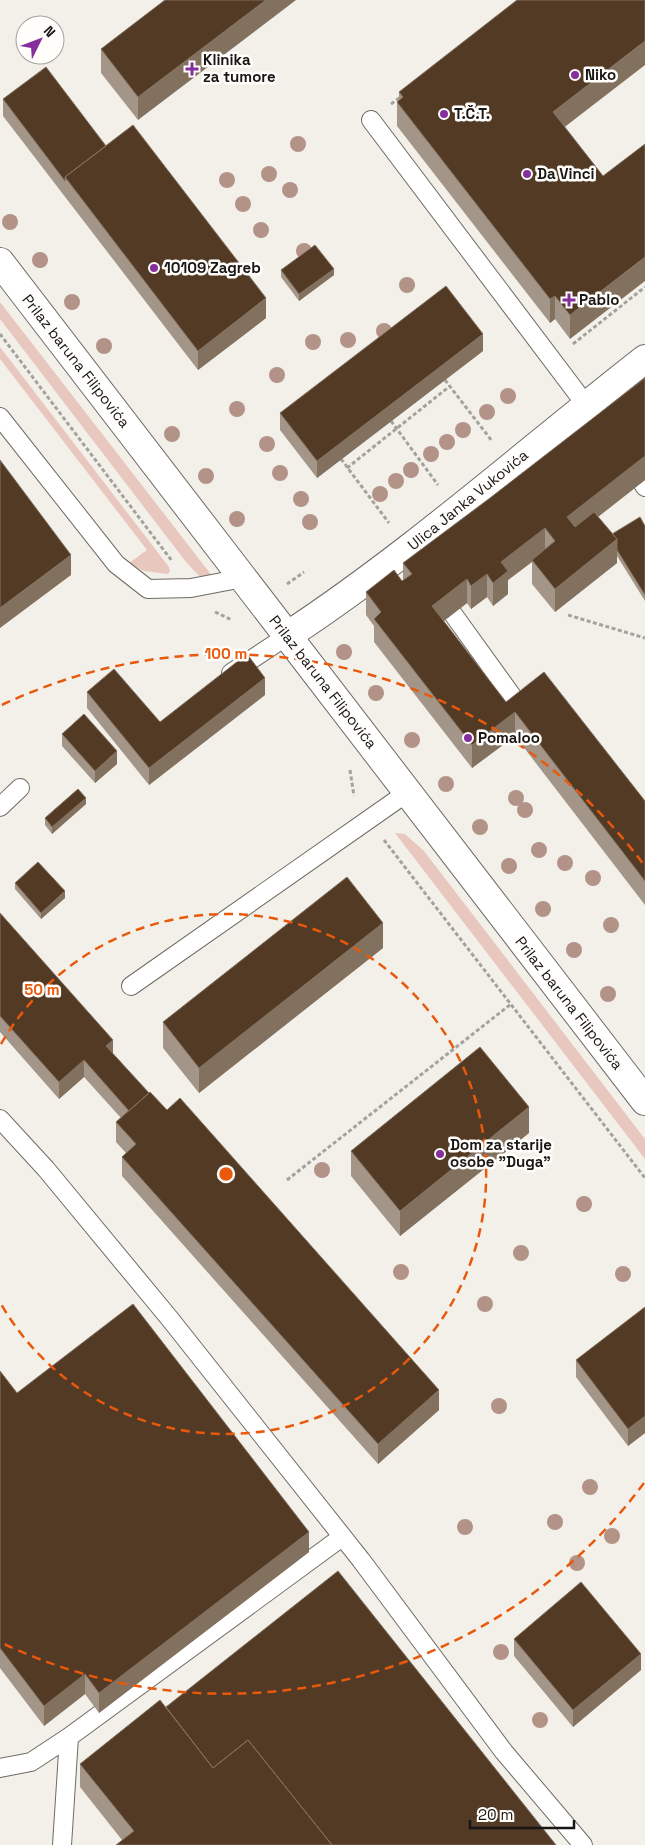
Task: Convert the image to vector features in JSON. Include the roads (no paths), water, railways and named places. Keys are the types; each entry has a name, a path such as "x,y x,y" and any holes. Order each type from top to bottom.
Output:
{"main road":[{"name":"Prilaz baruna Filipovića","path":"0,262 408,792 641,1087"},
{"name":"Ulica Janka Vukovića","path":"287,636 409,555 456,510 511,465 593,415 645,359"}],"lane":[{"path":"370,120 593,415"},
{"path":"0,417 116,564 148,590 191,588 242,578"},
{"path":"453,614 520,707"},
{"path":"217,683 287,636"},
{"path":"0,807 20,788"},
{"path":"130,986 408,792"},
{"path":"0,1119 46,1169 170,1319 342,1536 504,1752 583,1845"},
{"path":"0,1768 32,1762 69,1737 342,1536"},
{"path":"62,1845 69,1737"}],"place":[{"name":"Klinika za tumore","path":"192,69"},
{"name":"Niko","path":"575,75"},
{"name":"T.Č.T.","path":"444,114"},
{"name":"Da Vinci","path":"527,174"},
{"name":"10109 Zagreb","path":"154,268"},
{"name":"Pablo","path":"569,300"},
{"name":"Pomaloo","path":"468,738"},
{"name":"Dom za starije osobe \"Duga\"","path":"440,1154"}]}
